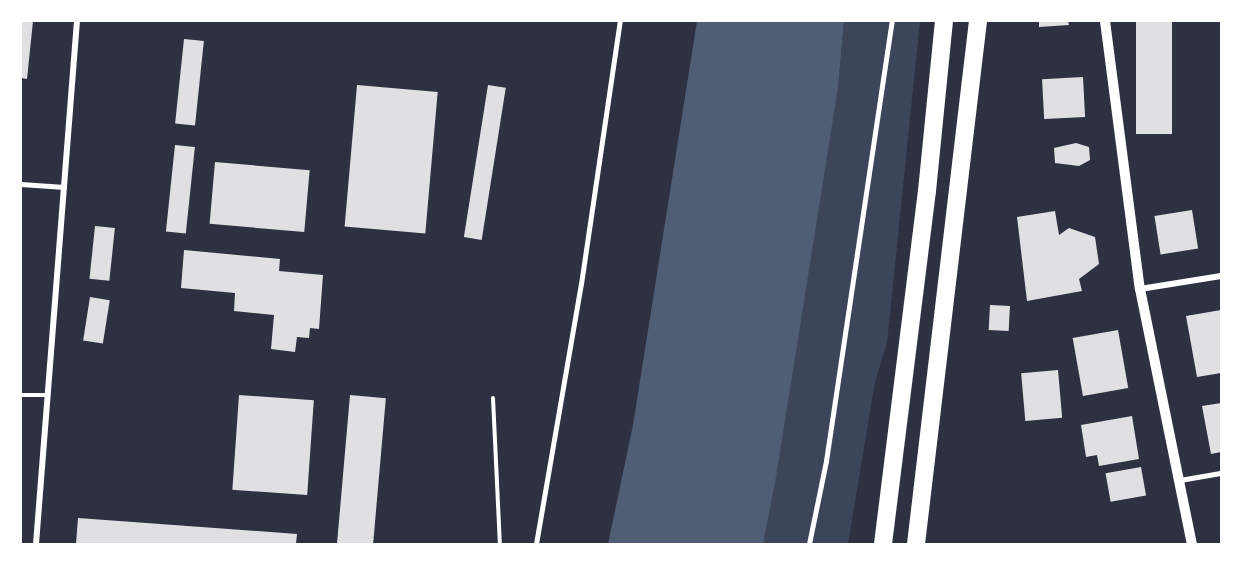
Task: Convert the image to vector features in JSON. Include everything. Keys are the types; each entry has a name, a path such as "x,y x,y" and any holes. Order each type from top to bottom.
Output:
{"highway":[{"path":"883,544 913,317 944,21"},
{"path":"916,544 978,21"}],"street":[{"path":"36,544 77,21"},
{"path":"1105,21 1140,289 1192,544"},
{"path":"1140,289 1221,276"}],"lane":[{"path":"536,544 581,284 620,21"},
{"path":"808,544 826,461 892,21"},
{"path":"21,184 64,187"},
{"path":"21,395 48,395"},
{"path":"1178,481 1221,473"}],"path":[{"path":"493,398 500,544"}],"shaded area":[{"path":"697,21 844,21 838,88 776,477 763,544 608,544 633,425"},
{"path":"844,21 920,21 887,343 875,382 848,544 763,544 838,88"}],"building":[{"path":"21,21 33,21 27,79 21,78"},
{"path":"1039,21 1068,21 1069,25 1039,27"},
{"path":"1136,21 1172,21 1172,134 1136,134"},
{"path":"184,39 204,41 195,126 175,124"},
{"path":"1083,77 1085,117 1044,119 1042,79"},
{"path":"357,85 438,92 425,234 345,226"},
{"path":"488,85 506,88 482,240 464,237"},
{"path":"1076,143 1089,147 1090,160 1079,166 1055,163 1054,148"},
{"path":"175,145 195,147 186,234 166,232"},
{"path":"215,162 310,170 304,232 210,224"},
{"path":"1192,210 1198,249 1161,254 1154,216"},
{"path":"1055,211 1059,235 1069,228 1095,237 1099,264 1079,279 1082,291 1027,301 1017,217"},
{"path":"95,226 115,228 109,281 89,279"},
{"path":"184,250 280,259 279,271 323,275 319,329 310,328 309,338 297,337 295,352 271,349 274,315 234,311 235,293 181,288"},
{"path":"90,297 110,300 103,344 83,340"},
{"path":"990,305 1010,306 1009,331 989,330"},
{"path":"1221,310 1221,373 1197,377 1186,316"},
{"path":"1118,330 1128,388 1083,396 1073,338"},
{"path":"1058,370 1062,418 1025,421 1021,373"},
{"path":"239,395 314,400 307,495 232,490"},
{"path":"350,395 386,398 373,544 337,543"},
{"path":"1221,403 1221,452 1211,454 1202,406"},
{"path":"1132,416 1139,459 1099,466 1097,455 1086,457 1081,425"},
{"path":"1141,467 1146,496 1111,502 1106,473"},
{"path":"78,518 297,534 296,544 76,544"}]}
